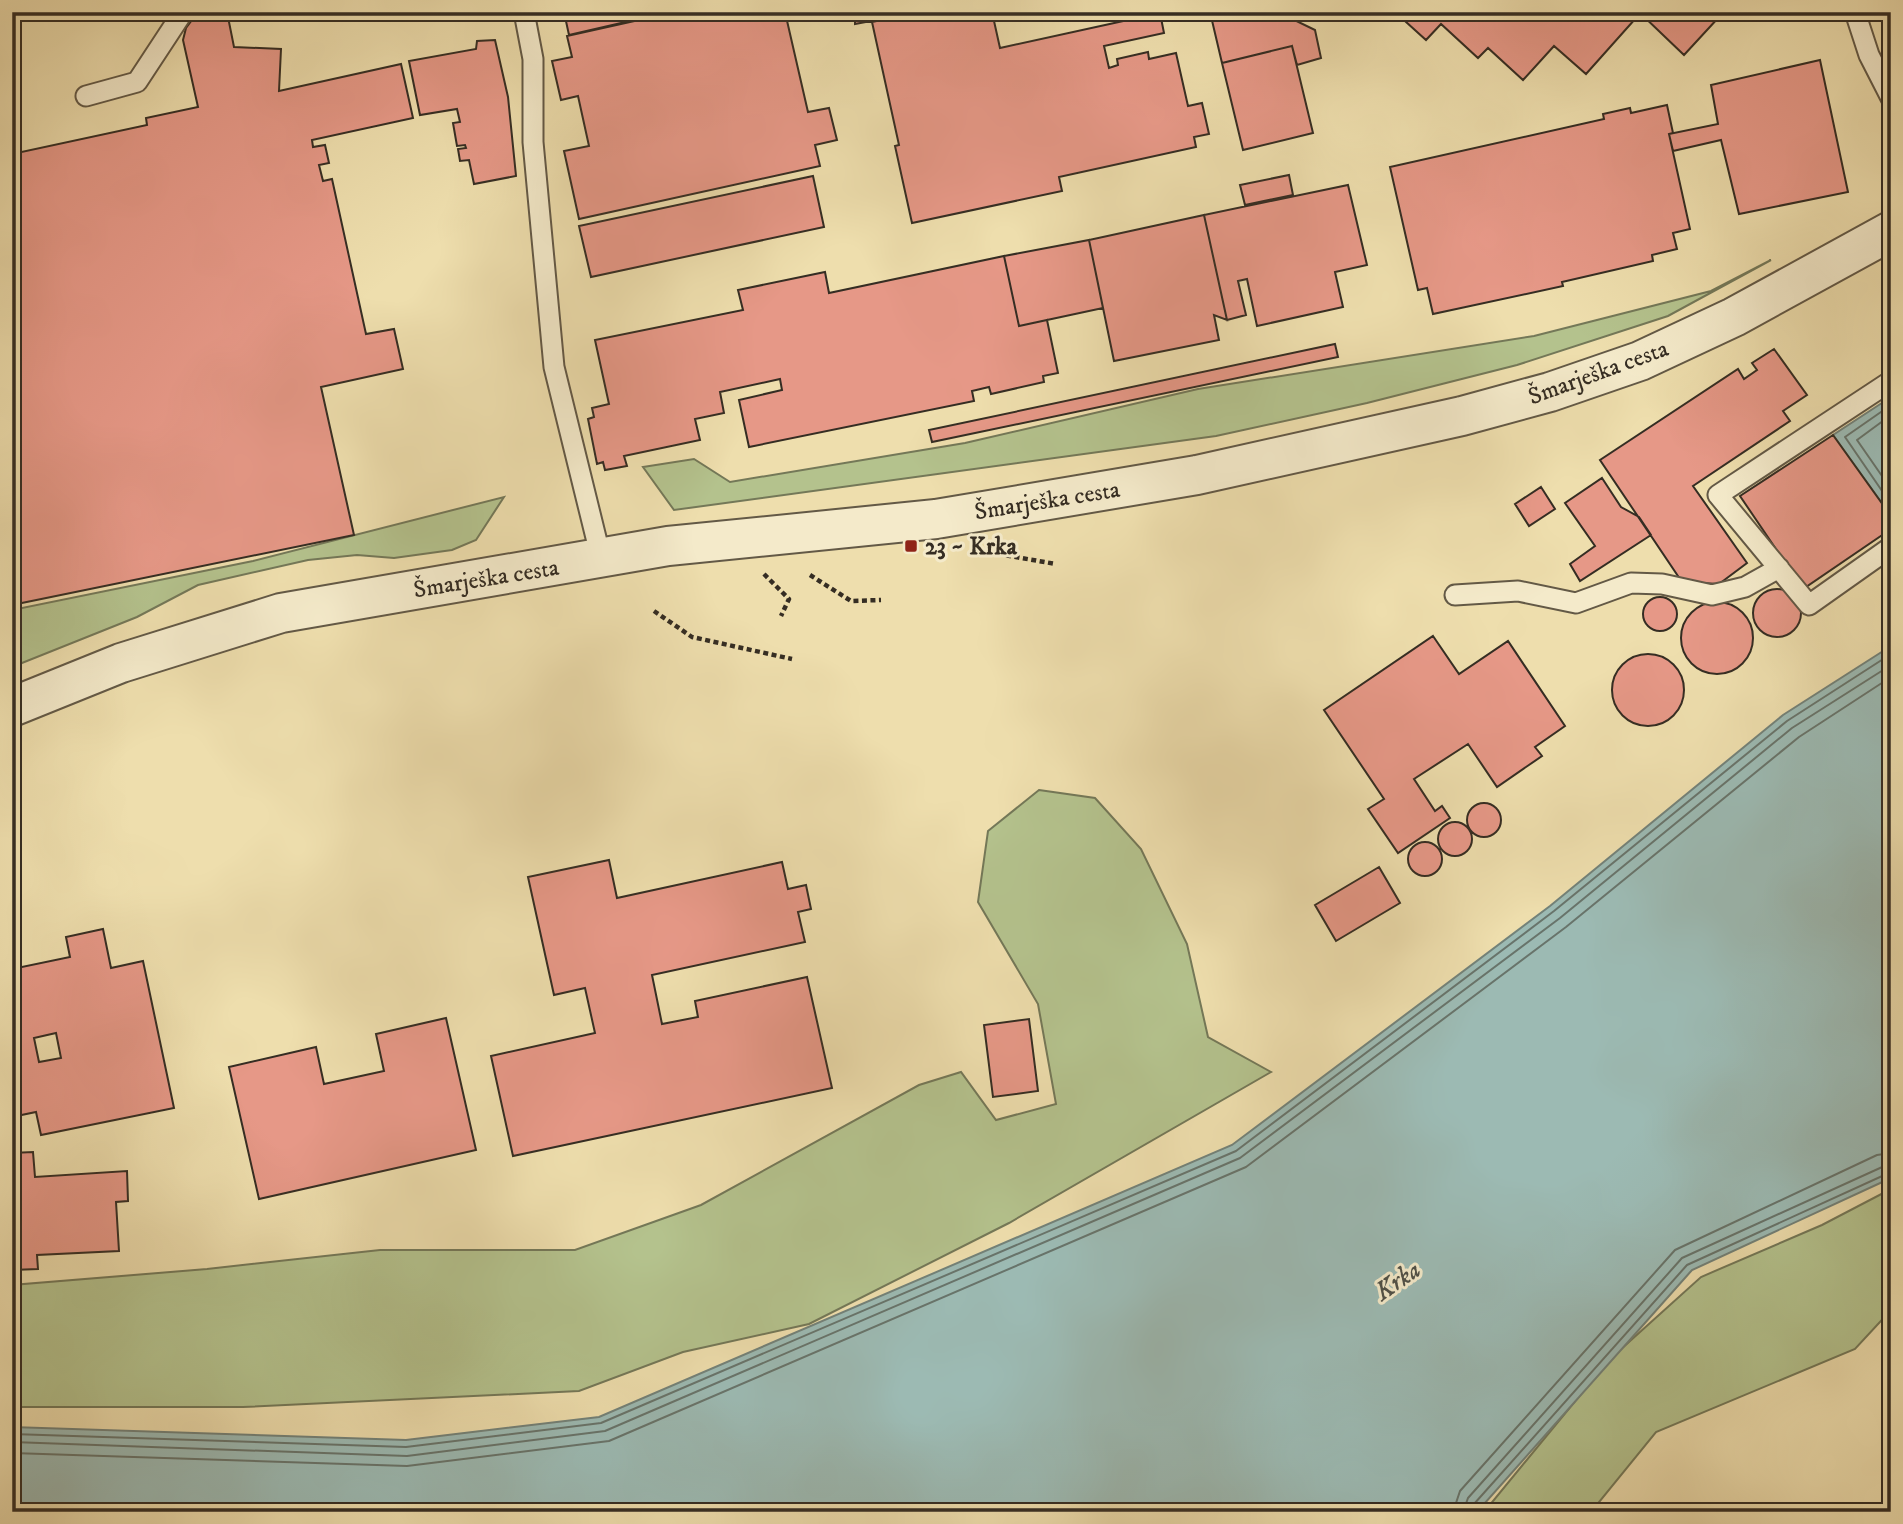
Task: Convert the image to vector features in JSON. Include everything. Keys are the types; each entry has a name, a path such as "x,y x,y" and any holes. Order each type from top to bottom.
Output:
{"street":[{"name":"Šmarješka cesta","path":"12,707 121,663 281,613 668,547 961,514 1197,475 1462,416 1550,392 1640,361 1734,317 1891,231"}],"lane":[{"path":"86,96 137,82 183,12"},
{"path":"524,12 533,59 533,142 554,367 601,558"},
{"path":"1855,12 1869,55 1891,98"},
{"path":"1891,381 1718,495 1809,605 1891,547"},
{"path":"1455,595 1518,591 1576,603 1631,583 1662,584 1712,595 1745,587 1779,568"}],"path":[{"path":"981,551 1056,564"},
{"path":"759,568 789,599 781,616"},
{"path":"810,575 851,601 881,600"},
{"path":"654,611 692,637 792,659"}],"green space":[{"path":"1771,260 1668,316 1517,365 1367,403 1216,436 674,510 643,467 694,459 730,482 965,443 1198,389 1534,336 1711,291"},
{"path":"504,497 476,540 452,550 394,558 357,555 308,560 198,585 137,617 12,667 12,610 253,561"},
{"path":"1039,790 1095,798 1141,849 1187,944 1208,1037 1271,1072 1009,1223 809,1324 683,1352 579,1391 243,1407 12,1407 12,1285 207,1269 380,1250 575,1250 701,1205 919,1085 961,1072 996,1120 1056,1104 1038,1004 978,902 988,831"},
{"path":"1891,1189 1891,1310 1855,1349 1656,1432 1591,1512 1484,1512 1609,1360 1701,1277 1822,1225"}],"water":[{"path":"1891,397 1891,516 1833,435"},
{"name":"Krka","path":"1891,646 1891,1178 1692,1270 1477,1512 12,1512 12,1427 406,1440 599,1417 1232,1145 1550,906 1783,715"}],"building":[{"path":"198,12 227,12 234,47 281,49 279,91 401,64 413,118 312,140 313,147 325,145 329,163 319,165 323,181 332,179 366,334 394,329 403,369 321,387 354,535 12,605 12,154 147,125 146,118 198,107 183,40 186,28"},
{"path":"564,12 669,12 569,35"},
{"path":"675,12 785,12 808,112 829,108 837,140 815,145 820,166 579,219 564,151 589,146 578,96 561,100 552,61 572,57 567,36"},
{"path":"855,12 919,12 855,24"},
{"path":"919,12 992,12 1000,48 1160,13 1164,33 1104,46 1109,68 1118,65 1117,59 1148,52 1149,59 1176,53 1188,106 1202,103 1209,134 1194,137 1196,147 1059,177 1062,191 912,223 895,146 899,145 872,22"},
{"path":"1210,12 1278,12 1315,30 1321,58 1297,65 1292,46 1222,63"},
{"path":"1395,12 1630,12 1636,18 1586,74 1554,46 1523,80 1488,48 1478,58 1441,24 1426,40"},
{"path":"1639,12 1713,12 1719,17 1684,55"},
{"path":"495,40 508,97 516,176 474,184 469,160 460,161 458,149 466,148 465,145 457,146 453,123 460,122 457,109 420,115 409,61 476,49 477,41"},
{"path":"1292,46 1313,133 1243,150 1222,63"},
{"path":"1820,60 1848,192 1739,214 1721,140 1673,151 1669,134 1718,124 1711,85"},
{"path":"1667,105 1673,133 1669,134 1690,229 1673,233 1677,249 1652,255 1653,261 1562,282 1563,286 1433,314 1427,288 1418,290 1390,167 1604,119 1603,114 1630,108 1631,113"},
{"path":"1289,175 1293,195 1245,205 1240,185"},
{"path":"813,176 824,227 591,277 579,226"},
{"path":"1348,185 1367,265 1335,272 1343,307 1257,326 1247,279 1238,281 1246,315 1227,320 1204,215"},
{"path":"1204,215 1227,320 1214,315 1219,340 1114,361 1089,240"},
{"path":"1089,240 1103,308 1019,326 1004,256"},
{"path":"1004,256 1019,326 1047,320 1058,373 1043,376 1044,382 991,394 989,387 972,391 974,401 749,447 739,400 782,390 780,379 720,392 724,413 695,419 700,440 624,456 627,466 605,470 603,462 597,464 588,419 594,417 592,408 609,404 595,340 743,310 738,290 825,272 829,293"},
{"path":"1335,344 1338,357 932,442 929,430"},
{"path":"1774,349 1807,395 1783,411 1790,421 1693,486 1747,563 1719,584 1682,582 1600,460 1738,369 1744,379 1757,370 1752,363"},
{"path":"1833,435 1891,516 1891,529 1803,589 1740,496"},
{"path":"1602,478 1621,507 1639,517 1651,535 1580,581 1570,564 1595,546 1565,503"},
{"path":"1541,487 1555,509 1529,526 1515,504"},
{"path":"1777,589 1794,596 1801,613 1794,630 1777,637 1760,630 1753,613 1760,596"},
{"path":"1660,597 1672,602 1677,614 1672,626 1660,631 1648,626 1643,614 1648,602"},
{"path":"1724,602 1743,612 1751,624 1751,652 1743,664 1731,672 1710,674 1691,664 1683,652 1681,631 1691,612 1703,604"},
{"path":"1433,636 1459,674 1508,641 1565,726 1535,747 1542,756 1497,787 1468,744 1414,779 1435,811 1442,806 1450,818 1398,853 1368,809 1384,799 1324,710"},
{"path":"1655,654 1674,664 1682,676 1682,704 1674,716 1662,724 1641,726 1622,716 1614,704 1612,683 1622,664 1634,656"},
{"path":"1484,803 1496,808 1501,820 1496,832 1484,837 1472,832 1467,820 1472,808"},
{"path":"1455,822 1467,827 1472,839 1467,851 1455,856 1443,851 1438,839 1443,827"},
{"path":"1425,842 1437,847 1442,859 1437,871 1425,876 1413,871 1408,859 1413,847"},
{"path":"609,860 617,898 782,862 788,889 806,885 811,909 798,912 805,942 652,975 662,1024 698,1017 695,1001 807,977 832,1088 513,1156 491,1056 595,1033 585,988 554,995 528,877"},
{"path":"1379,867 1400,903 1336,941 1315,905"},
{"path":"103,929 111,968 143,961 174,1108 41,1135 36,1112 12,1117 12,969 70,957 66,937","holes":["56,1033 61,1058 39,1062 34,1038"]},
{"path":"446,1018 476,1150 259,1199 229,1067 316,1047 324,1084 384,1071 376,1034"},
{"path":"1029,1019 1038,1091 993,1097 984,1025"},
{"path":"33,1152 35,1177 127,1171 128,1201 116,1202 119,1251 37,1255 38,1269 12,1270 12,1153"}],"place":[{"name":"23 ~ Krka","path":"911,546"}]}
